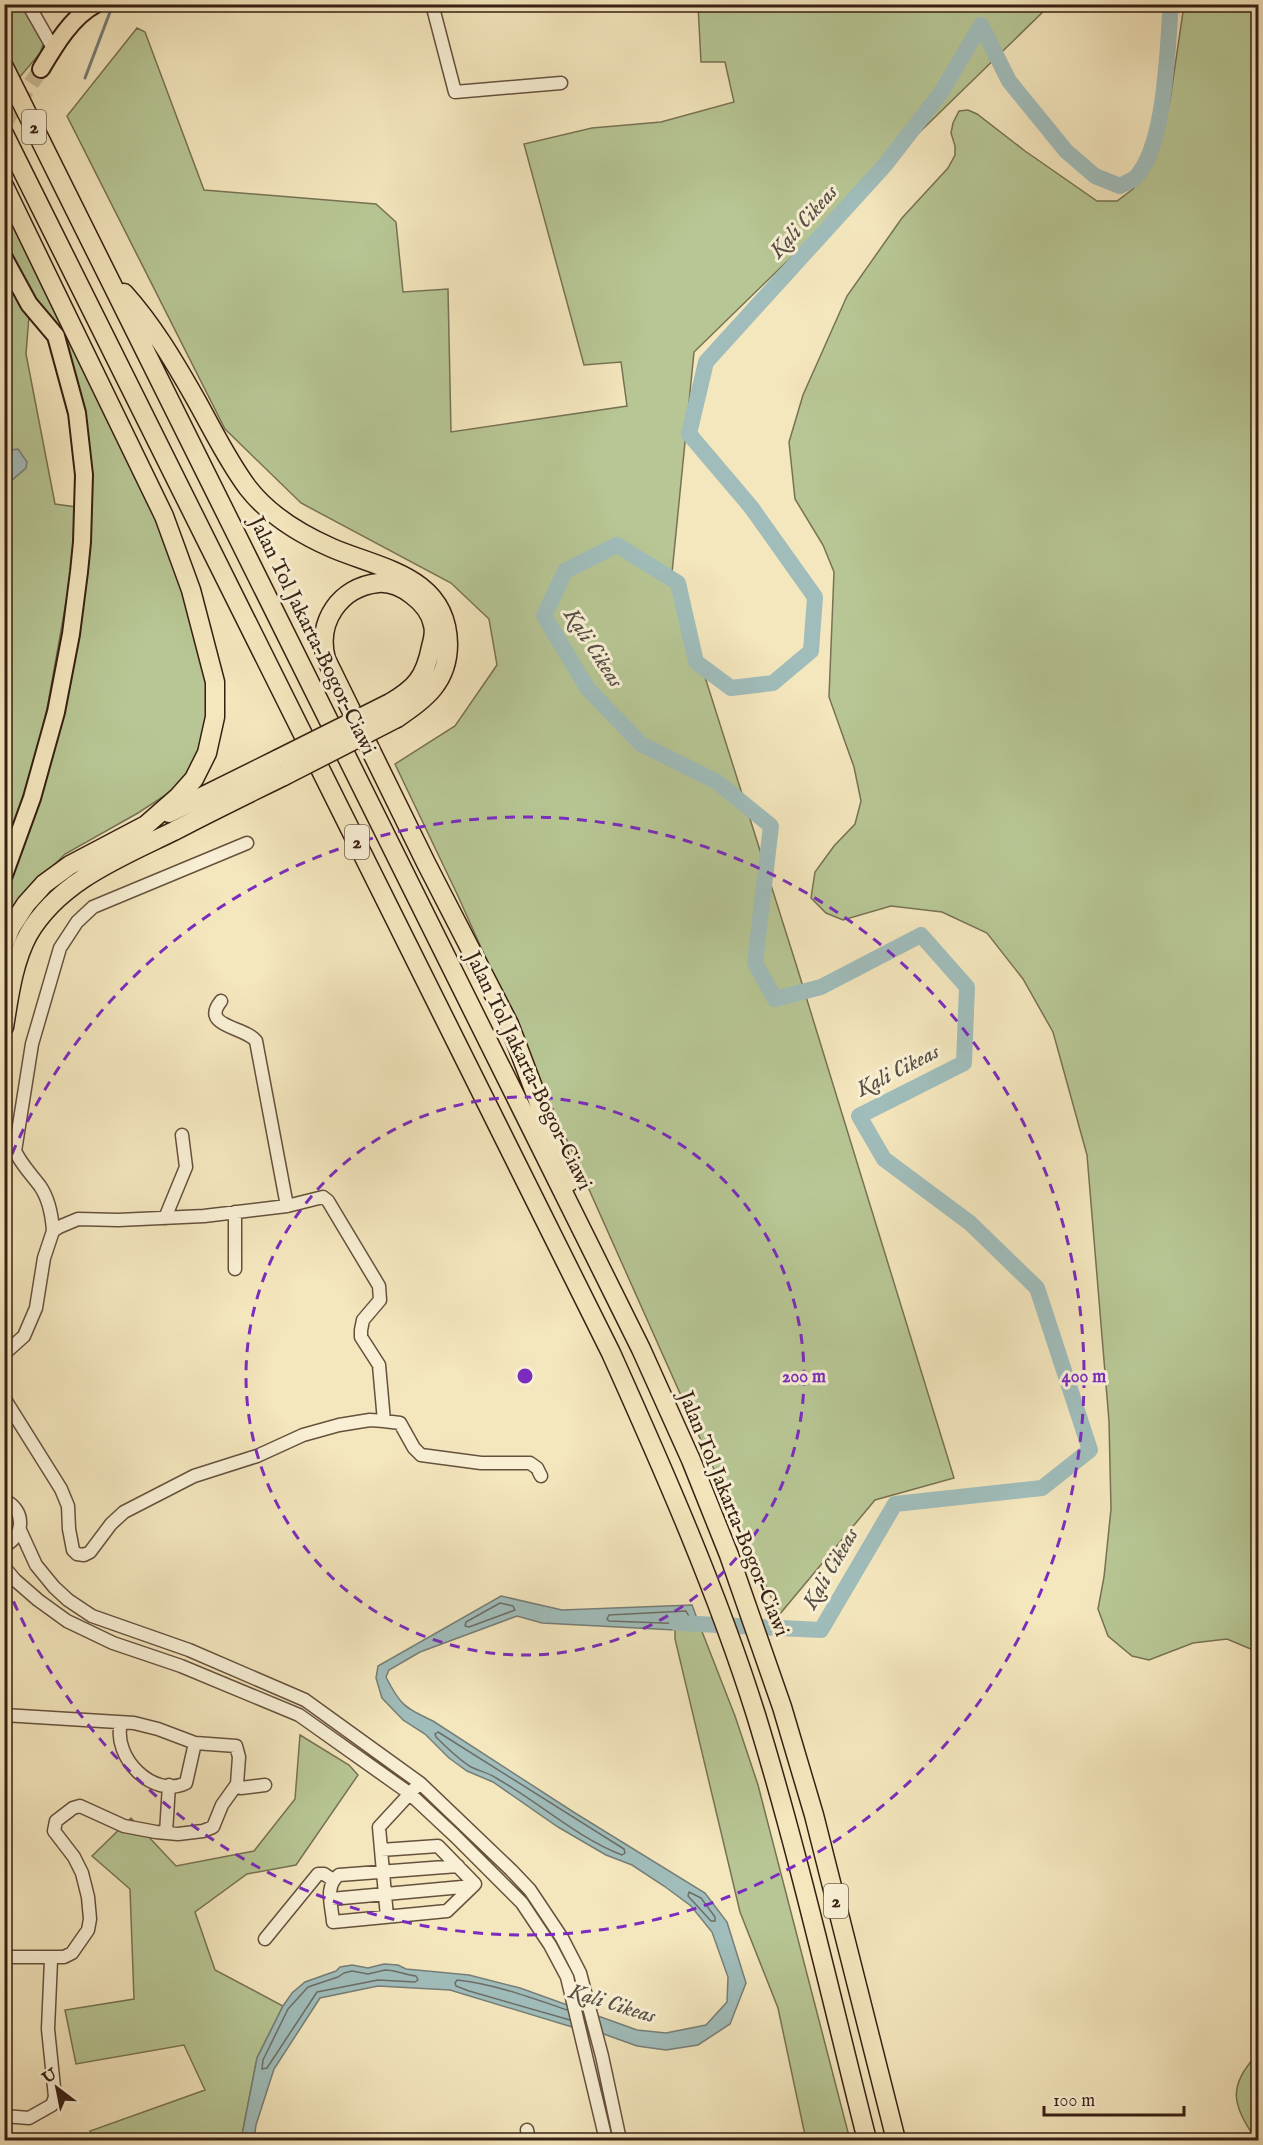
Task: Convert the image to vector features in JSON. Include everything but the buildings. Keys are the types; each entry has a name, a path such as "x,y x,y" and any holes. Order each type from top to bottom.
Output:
{"highway":[{"name":"Jalan Tol Jakarta–Bogor–Ciawi","path":"4,67 607,1281 691,1460 729,1555 767,1663 814,1815 896,2140"},
{"name":"2","path":"4,134 610,1353 655,1451 698,1555 755,1715 787,1826 867,2140"},
{"path":"4,186 164,516 182,561 208,648 215,682 214,717 207,753 194,779 178,797 146,825"},
{"path":"4,1027 19,956 28,935 50,906 77,882 281,767 431,693 441,678 448,656 448,631 441,611 429,594 410,579 393,570 332,548 298,531 274,515 248,489 224,452 195,397 143,314 108,276"},
{"path":"394,710 425,671 434,626 427,611 415,597 390,584 380,583 357,590 343,598 334,608 325,625 322,646 426,862 509,1024 607,1281"},
{"path":"4,944 11,927 26,904 44,884 70,865 146,825 281,767"}],"main road":[{"path":"41,69 53,48 93,5"},
{"path":"4,258 29,304 56,336 76,413 84,475 80,562 71,634 56,712 32,798 4,875"}],"street":[{"path":"28,4 53,48"},
{"path":"432,4 455,92 561,83"},
{"path":"4,1354 24,1336 36,1308 44,1258 53,1232 51,1214 42,1188 19,1160 15,1151 32,1044 60,948 77,922 93,907 247,843"},
{"path":"220,1001 214,1009 222,1025 251,1035 256,1041 287,1206"},
{"path":"165,1218 186,1167 182,1135"},
{"path":"53,1232 59,1227 78,1220 165,1218 287,1206 318,1197 326,1199 374,1276 381,1297 363,1320 361,1337 379,1365 384,1421"},
{"path":"235,1212 235,1269"},
{"path":"4,1398 61,1489 68,1506 73,1550 77,1554 84,1555 90,1552 111,1524 124,1512 194,1476 257,1456 330,1427 370,1420 400,1423 414,1448 421,1455 481,1463 530,1463 537,1468 541,1476"},
{"path":"4,1500 11,1503 21,1518 20,1530 14,1539 4,1546"},
{"path":"20,1530 36,1565 68,1600 92,1616 189,1650 305,1700 420,1783 463,1822 530,1890 562,1938 580,1973 602,2056 620,2140"},
{"path":"4,1567 38,1600 67,1621 113,1643 181,1666 298,1715 409,1793 455,1836 522,1903 550,1945 567,1977 606,2140"},
{"path":"298,1715 305,1700"},
{"path":"4,1715 134,1723 195,1743 236,1746 239,1757 237,1784 222,1805 213,1827 203,1831 166,1833 124,1826 80,1806 62,1814 56,1821 54,1831 78,1864 86,1887 90,1919 88,1929 72,1953 64,1957 4,1957"},
{"path":"121,1723 118,1733 129,1762 140,1775 151,1781 177,1787 186,1783 195,1743"},
{"path":"387,1917 379,1827 420,1783"},
{"path":"237,1784 241,1788 265,1785"},
{"path":"166,1833 169,1785"},
{"path":"455,1836 463,1822"},
{"path":"381,1850 438,1846 458,1866 475,1884 447,1911 333,1922 329,1888 339,1875 458,1866"},
{"path":"265,1939 318,1874 324,1874 333,1880"},
{"path":"331,1899 473,1886"},
{"path":"4,2116 29,2118 52,2105 55,2097 48,2029 52,1957"}],"green space":[{"path":"5,5 27,5 45,35 41,52 13,85 5,67"},
{"path":"698,5 1050,5 694,352 672,573 796,964 954,1478 875,1500 779,1615 458,896 395,764 455,726 497,665 489,619 451,583 301,503 225,429 67,116 137,28 145,32 204,190 376,204 396,222 403,292 448,289 451,432 627,406 621,362 584,365 524,144 592,128 661,122 734,102 725,62 701,62"},
{"path":"1184,5 1258,5 1258,1652 1227,1639 1193,1643 1149,1660 1132,1656 1108,1636 1098,1609 1104,1577 1111,1509 1109,1421 1087,1155 1053,1032 1023,979 987,933 942,912 891,906 843,920 826,913 811,898 815,872 834,846 855,824 861,801 854,767 829,697 834,572 823,545 795,499 789,442 803,395 847,296 902,218 948,168 955,155 951,133 959,111 968,110 977,114 1097,201 1117,201 1133,189 1155,159 1170,100"},
{"path":"5,210 66,322 176,549 210,687 207,740 178,787 138,813 65,854 11,908 5,924 4,892 22,844 89,514 70,365 37,310 5,243"},
{"path":"5,268 29,316 26,354 55,504 76,507 74,557 48,704 5,858"},
{"path":"701,1629 735,1716 758,1785 850,2140 806,2140 778,2008 740,1912 675,1639 675,1630"},
{"path":"300,1735 349,1765 358,1775 296,1865 247,1874 195,1912 215,1970 283,2006 257,2058 241,2140 97,2140 90,2131 205,2090 184,2045 76,2064 65,2010 134,1999 130,1889 92,1856 131,1818 176,1866 254,1851 295,1799"},
{"path":"1258,2053 1258,2140 1256,2140 1242,2116 1236,2096 1241,2076"}],"water":[{"path":"18,449 27,462 26,468 5,486 5,451"},
{"path":"501,1596 562,1610 692,1605 701,1629 675,1630 542,1623 517,1616 420,1652 389,1670 386,1677 404,1705 705,1893 727,1922 746,1983 730,2024 698,2045 666,2050 637,2046 601,2033 582,2030 450,1990 378,1986 320,1998 274,2069 256,2125 254,2140 241,2140 257,2058 283,2006 292,1993 305,1982 336,1971 340,1967 352,1965 368,1968 384,1964 398,1965 406,1969 469,1975 520,1988 637,2030 666,2033 706,2025 727,2002 728,1977 712,1932 691,1906 632,1865 606,1855 558,1827 493,1782 467,1771 449,1758 425,1734 403,1720 382,1698 376,1678 378,1666"}],"waterway":[{"path":"85,78 110,12 110,4"},
{"name":"Kali Cikeas","path":"677,1623 821,1630 895,1504 1042,1488 1090,1450 1037,1288 970,1223 884,1159 859,1116 964,1063 967,987 921,935 821,987 775,999 755,963 771,826 717,782 641,744 588,689 544,616 565,571 617,545 678,583 696,662 731,688 773,683 811,651 815,597 751,507 689,434 706,362 885,165 940,94 981,25 1009,81 1066,151 1095,176 1120,186 1136,177 1146,162 1159,120 1166,70 1171,4"}],"tunnel":[{"path":"4,123 41,69"}]}
